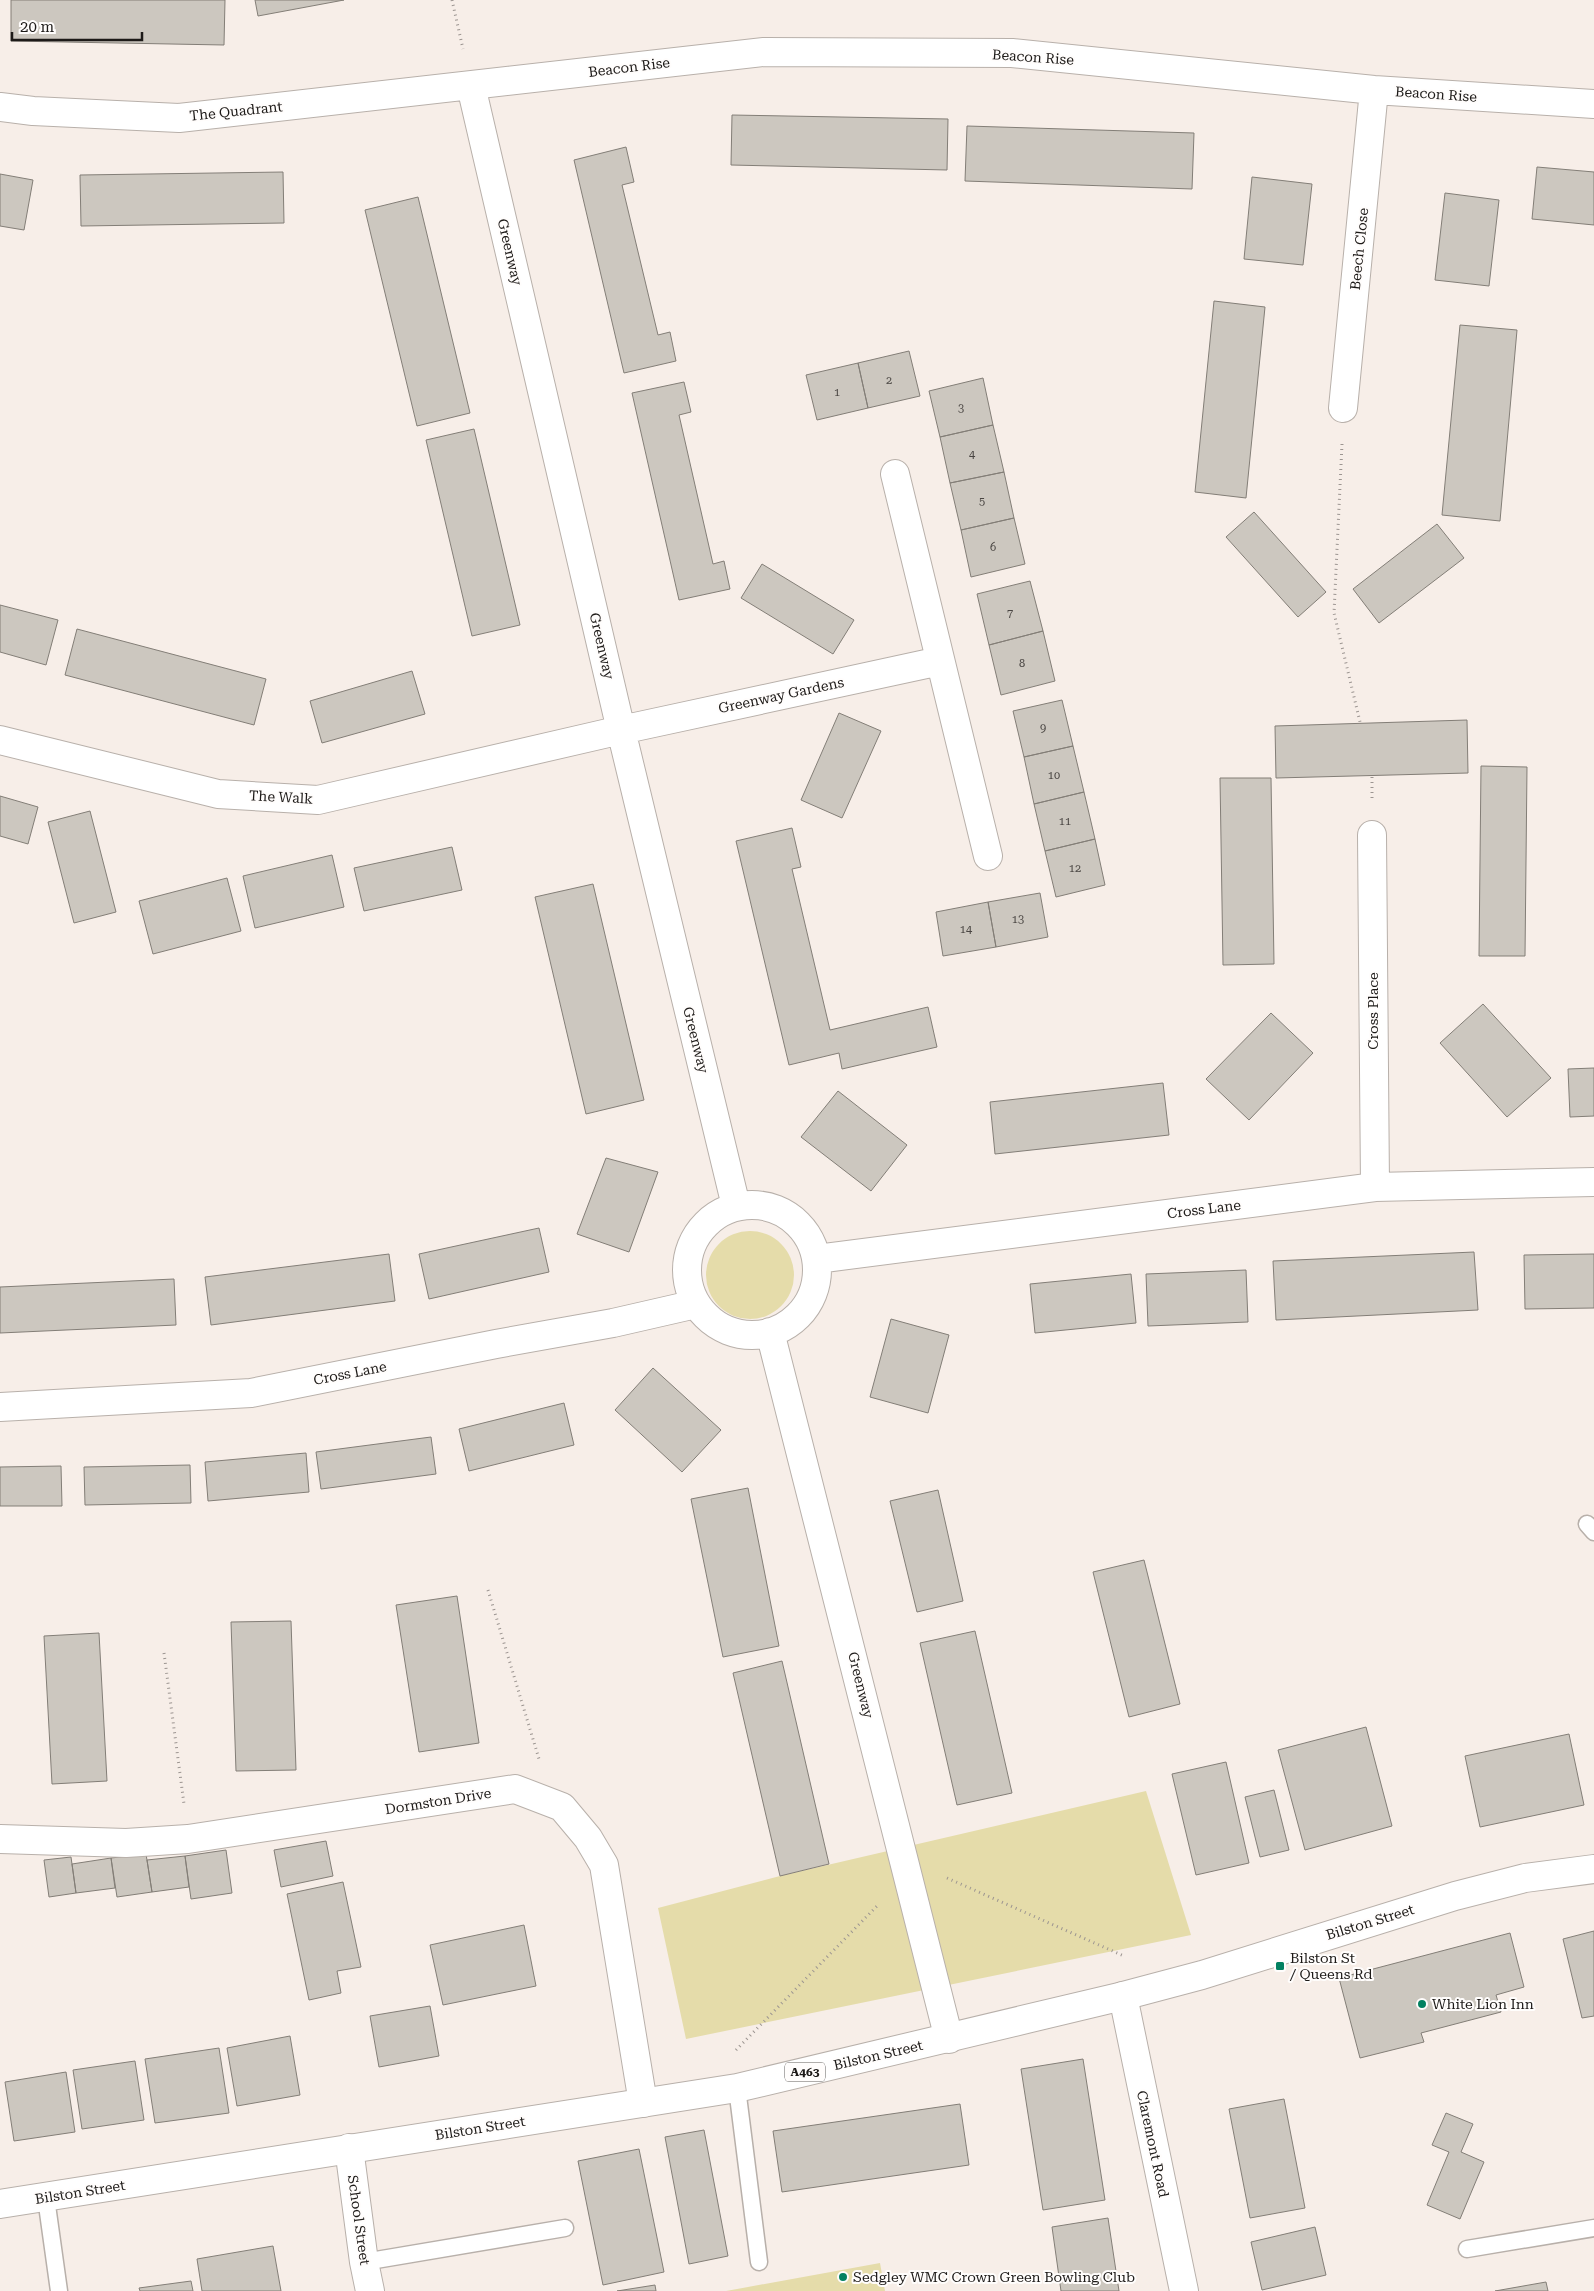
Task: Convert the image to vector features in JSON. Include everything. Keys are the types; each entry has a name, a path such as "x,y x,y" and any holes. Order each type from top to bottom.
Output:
{"street":[{"name":"Beacon Rise","path":"471,86 764,52 1012,53 1374,90 1594,104"},
{"name":"The Quadrant","path":"0,107 33,111 179,118 471,86"},
{"name":"Greenway","path":"471,86 736,1206"},
{"name":"Beech Close","path":"1343,408 1374,90"},
{"path":"895,474 988,856"},
{"name":"Greenway Gardens","path":"622,730 940,661"},
{"name":"The Walk","path":"0,740 218,794 318,800 622,730"},
{"name":"Cross Place","path":"1372,835 1375,1187"},
{"name":"Cross Lane","path":"816,1259 1375,1187 1594,1182"},
{"path":"763,1205 788,1215 807,1235 816,1259 816,1283 807,1304 791,1322 770,1332 749,1335 728,1330 710,1320 696,1304 687,1281 688,1256 697,1234 714,1216 736,1206 763,1205"},
{"name":"Cross Lane","path":"0,1407 251,1393 496,1344 613,1323 696,1304"},
{"name":"Greenway","path":"770,1332 949,2039"},
{"name":"Dormston Drive","path":"0,1839 126,1843 188,1839 515,1789 562,1807 588,1838 604,1865 643,2103"},
{"name":"Bilston Street","path":"0,2204 736,2088 949,2039 1202,1975 1455,1896 1525,1878 1594,1870"},
{"name":"Claremont Road","path":"1123,1996 1184,2291"},
{"name":"School Street","path":"349,2148 364,2262 370,2291"}],"lane":[{"path":"736,2088 759,2262"},
{"path":"46,2198 59,2291"},
{"path":"364,2262 565,2228"},
{"path":"1467,2249 1594,2228"}],"path":[{"path":"452,0 471,86"},
{"path":"1343,408 1334,612 1360,722"},
{"path":"488,1590 552,1803"},
{"path":"164,1653 188,1839"},
{"path":"939,1875 1128,1958"},
{"path":"736,2050 881,1902"}],"shaded area":[{"path":"750,1231 767,1235 781,1244 790,1258 794,1275 790,1292 781,1306 767,1315 750,1319 733,1315 719,1306 710,1292 706,1275 710,1258 719,1244 733,1235"},
{"path":"1146,1791 1191,1935 686,2039 658,1908 780,1876"},
{"name":"Sedgley WMC Crown Green Bowling Club","path":"880,2263 885,2291 726,2291"}],"building":[{"path":"11,0 225,0 224,45 11,41"},
{"path":"255,0 344,0 258,16"},
{"path":"732,115 948,119 947,170 731,165"},
{"path":"967,126 1194,133 1192,189 965,181"},
{"path":"626,147 634,182 622,185 658,335 670,332 676,361 624,373 574,160"},
{"path":"1537,167 1594,172 1594,225 1532,219"},
{"path":"283,172 284,223 81,226 80,175"},
{"path":"0,174 33,180 24,230 0,226"},
{"path":"1252,177 1312,184 1303,265 1244,259"},
{"path":"1445,193 1499,200 1489,286 1435,280"},
{"path":"418,197 470,413 417,426 365,210"},
{"path":"1214,301 1265,307 1246,498 1195,492"},
{"path":"1460,325 1517,330 1500,521 1442,515"},
{"path":"909,351 920,396 868,408 858,363"},
{"path":"858,363 868,408 817,420 806,375"},
{"path":"983,378 993,425 940,437 929,391"},
{"path":"684,382 691,412 679,415 713,564 724,561 730,589 679,600 632,393"},
{"path":"993,425 1004,472 950,483 940,437"},
{"path":"474,429 520,625 472,636 426,440"},
{"path":"1004,472 1014,518 961,530 950,483"},
{"path":"1254,512 1326,592 1298,617 1226,537"},
{"path":"1014,518 1025,564 971,577 961,530"},
{"path":"1437,524 1464,558 1379,623 1353,589"},
{"path":"762,564 854,620 833,654 741,598"},
{"path":"1030,581 1043,631 989,645 977,594"},
{"path":"0,605 58,620 46,665 0,652"},
{"path":"77,629 266,679 254,725 65,675"},
{"path":"1043,631 1055,681 1001,695 989,645"},
{"path":"412,671 425,714 322,743 310,701"},
{"path":"1062,700 1073,746 1024,757 1013,711"},
{"path":"839,713 881,731 842,818 801,800"},
{"path":"1467,720 1468,773 1276,778 1275,726"},
{"path":"1073,746 1084,792 1034,804 1024,757"},
{"path":"1481,766 1527,767 1525,956 1479,956"},
{"path":"1220,778 1271,778 1274,964 1223,965"},
{"path":"1084,792 1095,839 1045,851 1034,804"},
{"path":"0,796 38,807 28,844 0,836"},
{"path":"90,811 116,912 74,923 48,822"},
{"path":"792,828 801,867 792,869 830,1030 928,1007 937,1047 842,1069 839,1053 789,1065 736,841"},
{"path":"1095,839 1105,885 1056,897 1045,851"},
{"path":"452,847 462,890 364,911 354,868"},
{"path":"332,855 344,907 255,928 243,876"},
{"path":"227,878 241,931 153,954 139,901"},
{"path":"593,884 644,1100 586,1114 535,897"},
{"path":"1040,893 1048,937 996,947 988,902"},
{"path":"988,902 996,947 943,956 936,912"},
{"path":"1483,1004 1551,1078 1507,1117 1440,1043"},
{"path":"1271,1013 1313,1053 1249,1120 1206,1079"},
{"path":"1594,1068 1594,1116 1570,1117 1568,1069"},
{"path":"1163,1083 1169,1135 995,1154 990,1102"},
{"path":"838,1091 907,1145 871,1191 801,1137"},
{"path":"606,1158 658,1172 629,1252 577,1234"},
{"path":"539,1228 549,1272 429,1299 419,1254"},
{"path":"1474,1252 1478,1310 1276,1320 1273,1261"},
{"path":"389,1254 395,1301 211,1325 205,1277"},
{"path":"1594,1254 1594,1308 1525,1309 1524,1255"},
{"path":"1246,1270 1248,1322 1148,1326 1146,1274"},
{"path":"1131,1274 1136,1323 1035,1333 1030,1284"},
{"path":"174,1279 176,1325 0,1333 0,1287"},
{"path":"891,1319 949,1335 928,1413 870,1397"},
{"path":"653,1368 721,1430 682,1472 615,1410"},
{"path":"564,1403 574,1445 469,1471 459,1429"},
{"path":"431,1437 436,1474 321,1489 316,1452"},
{"path":"306,1453 309,1492 208,1501 205,1462"},
{"path":"190,1465 191,1503 85,1505 84,1467"},
{"path":"61,1466 62,1506 0,1506 0,1467"},
{"path":"748,1488 779,1646 723,1657 691,1499"},
{"path":"938,1490 963,1601 917,1612 890,1501"},
{"path":"1144,1560 1180,1704 1129,1717 1093,1572"},
{"path":"457,1596 479,1743 419,1752 396,1605"},
{"path":"291,1621 296,1770 236,1771 231,1622"},
{"path":"975,1631 1012,1793 957,1805 920,1643"},
{"path":"99,1633 107,1781 52,1784 44,1636"},
{"path":"782,1661 829,1864 780,1876 733,1673"},
{"path":"1366,1727 1392,1826 1305,1850 1278,1750"},
{"path":"1569,1734 1584,1805 1480,1827 1465,1756"},
{"path":"1226,1762 1249,1863 1196,1875 1172,1774"},
{"path":"1274,1790 1289,1850 1260,1857 1245,1797"},
{"path":"326,1841 333,1876 281,1887 274,1850"},
{"path":"226,1850 232,1893 191,1899 185,1856"},
{"path":"146,1854 152,1892 117,1897 111,1858"},
{"path":"185,1856 189,1887 152,1892 147,1860"},
{"path":"71,1857 76,1893 49,1897 44,1860"},
{"path":"111,1858 115,1888 76,1893 72,1864"},
{"path":"343,1882 361,1967 337,1971 341,1993 309,2000 287,1894"},
{"path":"524,1925 536,1986 443,2005 430,1945"},
{"path":"1594,1931 1594,2016 1582,2018 1563,1939"},
{"name":"White Lion Inn","path":"1510,1933 1524,1987 1496,1995 1501,2012 1421,2033 1424,2042 1360,2058 1339,1978"},
{"path":"430,2006 439,2056 379,2067 370,2016"},
{"path":"290,2036 300,2095 237,2106 227,2048"},
{"path":"219,2048 229,2113 155,2123 145,2059"},
{"path":"1083,2059 1105,2200 1043,2210 1021,2069"},
{"path":"135,2061 144,2120 82,2129 73,2070"},
{"path":"66,2072 75,2132 14,2141 5,2082"},
{"path":"1284,2099 1305,2208 1250,2218 1229,2109"},
{"path":"960,2104 969,2165 782,2192 773,2131"},
{"path":"1446,2113 1473,2124 1461,2152 1484,2162 1460,2219 1427,2205 1449,2152 1432,2145"},
{"path":"704,2130 728,2256 689,2264 665,2137"},
{"path":"639,2149 664,2272 603,2285 578,2161"},
{"path":"1108,2218 1119,2291 1061,2291 1052,2227"},
{"path":"1315,2227 1326,2275 1262,2290 1251,2242"},
{"path":"273,2246 281,2291 202,2291 197,2259"},
{"path":"191,2281 193,2291 140,2291 139,2288"},
{"path":"1546,2282 1548,2291 1495,2291"},
{"path":"655,2285 656,2291 617,2291"}],"place":[{"name":"Bilston St / Queens Rd","path":"1280,1966"},
{"name":"White Lion Inn","path":"1422,2004"},
{"name":"Sedgley WMC Crown Green Bowling Club","path":"843,2277"}]}
